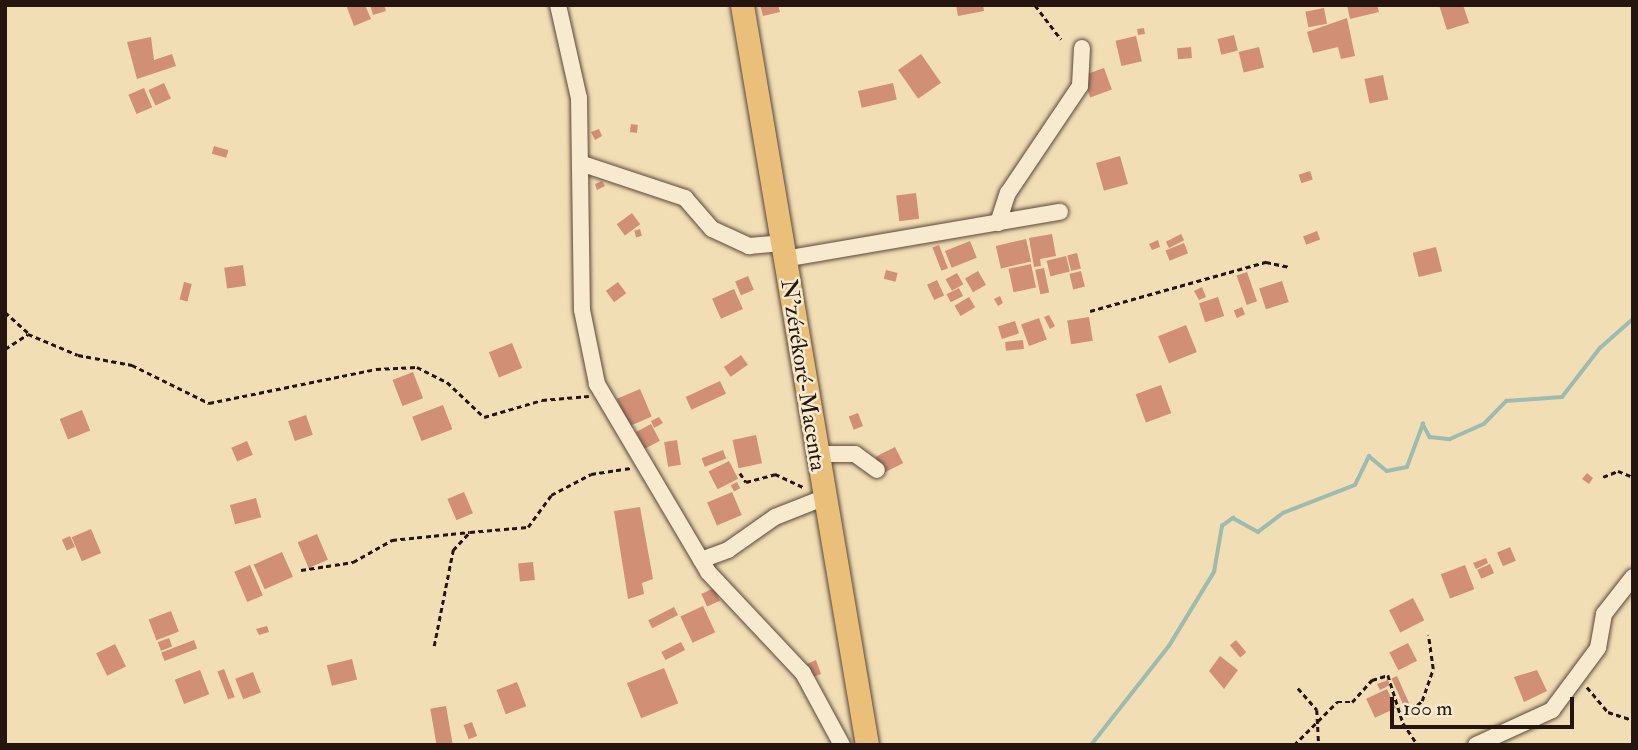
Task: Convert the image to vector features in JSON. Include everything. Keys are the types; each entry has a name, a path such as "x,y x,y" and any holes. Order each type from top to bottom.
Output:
{"highway":[{"name":"N'zérékoré-Macenta","path":"742,5 823,498 867,745"}],"street":[{"path":"558,5 579,98 583,164 582,310 603,395 701,560 803,673 842,745"},
{"path":"998,223 1008,193 1080,86 1082,48"},
{"path":"583,164 685,198 712,229 749,246 783,251 998,223 1060,212"},
{"path":"816,454 855,454 877,470"},
{"path":"701,560 728,550 775,517 823,498"},
{"path":"1476,745 1552,710 1598,648 1604,614 1633,577"}],"path":[{"path":"1035,5 1061,39"},
{"path":"1090,312 1266,262 1289,267"},
{"path":"5,312 28,334 78,355 132,365 209,403 376,369 417,367 447,382 484,417 542,400 603,395"},
{"path":"5,349 28,334"},
{"path":"301,570 353,562 392,540 527,527 551,495 571,484 591,474 644,466"},
{"path":"1603,477 1618,471 1633,477"},
{"path":"740,473 746,481 775,474 823,498"},
{"path":"434,646 453,550 470,532"},
{"path":"1403,717 1422,701 1433,669 1428,635"},
{"path":"1294,745 1337,702 1352,702 1372,680 1388,675 1403,717 1418,745"},
{"path":"1578,676 1608,712 1633,720"},
{"path":"1298,688 1319,722 1319,745"}],"building":[{"path":"346,5 365,5 371,19 354,26"},
{"path":"370,5 384,5 386,11 373,15"},
{"path":"760,5 778,5 780,12 763,16"},
{"path":"956,5 983,5 984,11 958,16"},
{"path":"1347,5 1377,5 1379,12 1350,19"},
{"path":"1439,5 1463,5 1469,23 1447,30"},
{"path":"1324,8 1327,24 1308,27 1305,12"},
{"path":"1347,18 1355,56 1341,59 1338,47 1313,53 1307,32"},
{"path":"1144,28 1145,34 1138,35 1137,29"},
{"path":"1234,35 1238,51 1221,55 1218,39"},
{"path":"1136,36 1142,61 1121,66 1116,41"},
{"path":"151,37 154,60 172,54 176,66 137,79 127,42"},
{"path":"1191,47 1192,58 1178,59 1177,48"},
{"path":"1259,47 1264,67 1244,72 1239,52"},
{"path":"921,54 941,83 918,99 898,70"},
{"path":"1104,68 1112,90 1090,97 1082,76"},
{"path":"1383,75 1388,99 1370,103 1364,79"},
{"path":"164,83 171,99 155,105 148,90"},
{"path":"893,83 897,100 862,108 858,91"},
{"path":"144,88 152,107 137,114 128,95"},
{"path":"631,124 638,125 637,133 630,132"},
{"path":"599,129 602,136 595,140 591,132"},
{"path":"214,146 228,150 226,158 212,154"},
{"path":"1120,156 1128,184 1104,191 1096,163"},
{"path":"1310,171 1313,180 1301,183 1299,175"},
{"path":"602,181 605,186 597,190 595,184"},
{"path":"916,193 919,219 899,221 896,195"},
{"path":"632,213 640,224 625,235 617,224"},
{"path":"640,229 642,236 636,237 634,231"},
{"path":"1317,231 1320,239 1306,245 1303,236"},
{"path":"1052,234 1056,256 1040,259 1041,266 1034,267 1029,238"},
{"path":"1181,234 1184,240 1169,248 1166,242"},
{"path":"1026,239 1031,261 1001,268 996,246"},
{"path":"1158,240 1160,247 1152,250 1149,244"},
{"path":"970,241 977,258 952,268 945,251"},
{"path":"1184,243 1188,253 1170,261 1165,250"},
{"path":"939,245 948,268 941,271 932,248"},
{"path":"1436,247 1442,271 1419,277 1413,253"},
{"path":"1077,253 1081,269 1071,271 1067,255"},
{"path":"1066,256 1070,272 1050,276 1047,261"},
{"path":"1031,264 1036,287 1013,292 1009,269"},
{"path":"243,265 246,286 227,288 224,268"},
{"path":"1044,268 1049,292 1040,294 1035,270"},
{"path":"886,270 898,273 895,282 884,279"},
{"path":"978,271 986,285 973,292 965,278"},
{"path":"1081,271 1085,287 1073,289 1069,274"},
{"path":"1247,272 1257,301 1247,305 1237,276"},
{"path":"957,273 963,284 952,291 946,279"},
{"path":"748,276 754,290 741,295 735,281"},
{"path":"937,280 944,295 934,300 927,285"},
{"path":"1282,281 1289,302 1266,309 1259,288"},
{"path":"184,282 192,284 187,301 180,299"},
{"path":"618,282 626,293 614,302 606,291"},
{"path":"1202,287 1206,297 1199,300 1194,291"},
{"path":"959,288 963,296 951,302 947,294"},
{"path":"734,289 743,309 721,319 712,299"},
{"path":"1000,296 1003,303 998,306 994,299"},
{"path":"969,297 975,307 961,316 954,306"},
{"path":"1218,297 1224,316 1205,322 1199,303"},
{"path":"1242,307 1245,314 1237,318 1234,311"},
{"path":"1049,315 1055,326 1050,329 1044,317"},
{"path":"1089,317 1093,341 1071,344 1067,320"},
{"path":"1039,318 1047,340 1029,346 1021,324"},
{"path":"1015,321 1019,333 1002,339 998,327"},
{"path":"1186,325 1197,352 1169,363 1158,336"},
{"path":"1023,340 1024,349 1006,351 1005,342"},
{"path":"512,343 522,368 499,377 489,352"},
{"path":"741,355 748,365 731,377 724,367"},
{"path":"413,372 423,398 402,406 392,380"},
{"path":"720,381 726,394 691,410 686,397"},
{"path":"1161,385 1171,413 1146,422 1136,394"},
{"path":"640,389 652,417 629,426 617,399"},
{"path":"443,405 452,429 422,441 412,417"},
{"path":"82,410 90,430 68,439 60,419"},
{"path":"858,413 863,426 854,430 849,417"},
{"path":"306,415 313,435 295,441 288,421"},
{"path":"659,417 663,423 654,428 651,421"},
{"path":"651,424 660,441 645,449 636,432"},
{"path":"756,435 762,463 739,468 733,440"},
{"path":"677,440 681,465 668,467 664,442"},
{"path":"247,441 253,455 237,461 231,448"},
{"path":"895,447 903,463 884,473 875,457"},
{"path":"723,450 726,458 705,467 702,458"},
{"path":"729,461 738,479 718,489 709,471"},
{"path":"1587,473 1593,478 1589,484 1582,479"},
{"path":"737,482 740,488 734,491 731,485"},
{"path":"464,492 473,513 456,520 447,499"},
{"path":"732,492 742,515 717,526 707,503"},
{"path":"256,498 261,517 235,524 230,505"},
{"path":"640,507 653,579 642,583 644,594 628,599 614,511"},
{"path":"91,529 101,553 82,561 72,537"},
{"path":"317,534 328,560 309,568 298,542"},
{"path":"70,536 75,547 67,551 62,540"},
{"path":"1510,547 1516,561 1503,566 1497,552"},
{"path":"282,552 293,577 265,589 254,565"},
{"path":"1486,558 1488,563 1476,569 1473,563"},
{"path":"533,562 535,580 520,581 518,564"},
{"path":"1490,564 1494,573 1481,579 1477,570"},
{"path":"250,565 263,595 247,602 234,572"},
{"path":"1465,565 1474,589 1450,599 1441,574"},
{"path":"714,588 720,601 707,607 701,594"},
{"path":"1413,598 1424,620 1400,633 1389,610"},
{"path":"703,606 715,632 693,643 680,617"},
{"path":"674,607 678,615 652,628 648,620"},
{"path":"171,611 179,632 156,640 149,620"},
{"path":"267,626 269,632 259,635 256,629"},
{"path":"169,638 172,646 161,651 158,642"},
{"path":"194,640 197,648 165,661 161,653"},
{"path":"1236,640 1246,652 1240,657 1230,645"},
{"path":"681,642 685,650 665,660 661,652"},
{"path":"1408,643 1417,661 1398,670 1389,653"},
{"path":"115,644 126,666 107,676 96,653"},
{"path":"1220,656 1238,670 1224,689 1209,671"},
{"path":"352,659 357,679 332,686 327,665"},
{"path":"816,660 821,674 813,677 807,664"},
{"path":"664,668 678,703 641,718 627,683"},
{"path":"224,669 235,697 228,700 217,672"},
{"path":"200,670 209,694 184,704 175,680"},
{"path":"1537,670 1547,691 1524,702 1514,677"},
{"path":"253,672 261,693 243,699 235,679"},
{"path":"1397,676 1409,703 1404,706 1392,678"},
{"path":"1388,680 1390,685 1380,690 1377,684"},
{"path":"517,682 526,706 506,714 496,690"},
{"path":"1387,689 1396,708 1375,718 1366,699"},
{"path":"446,706 453,745 437,745 430,709"},
{"path":"472,722 477,736 469,739 464,725"}],"waterway":[{"path":"1091,745 1169,646 1214,572 1222,526 1233,518 1258,532 1283,513 1355,485 1369,456 1387,471 1407,467 1423,424 1430,437 1450,439 1484,424 1506,401 1562,397 1600,348 1633,319"}]}
